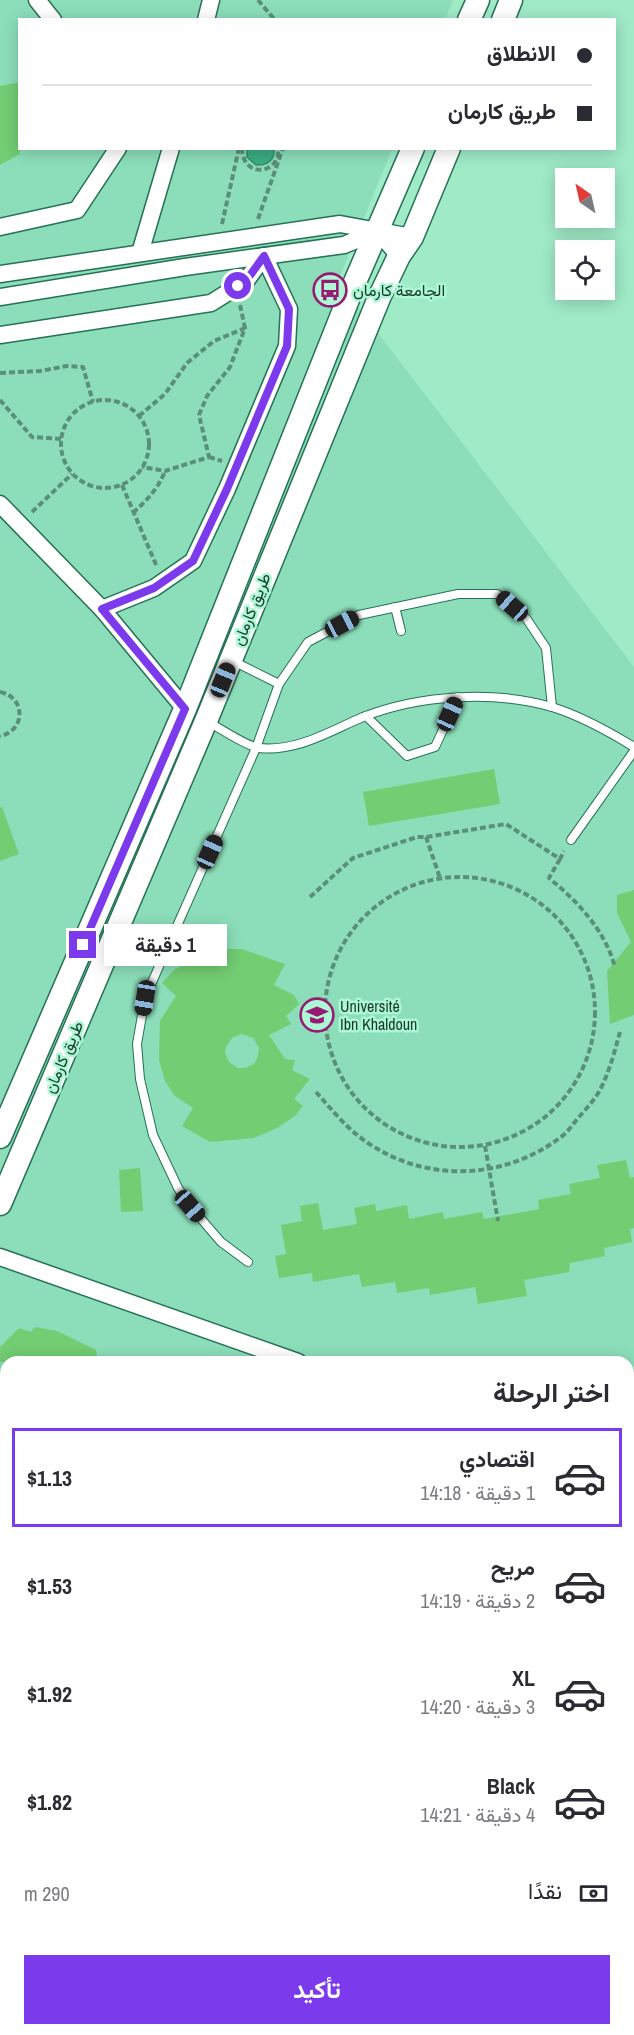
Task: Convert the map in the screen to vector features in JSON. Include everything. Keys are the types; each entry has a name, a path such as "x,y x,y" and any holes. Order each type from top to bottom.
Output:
{"street":[{"path":"37,0 51,18"},
{"path":"206,18 211,0"},
{"path":"470,18 478,0"},
{"path":"504,18 511,0"},
{"path":"0,227 78,210 117,150"},
{"path":"140,253 169,150"},
{"name":"طريق كارمان","path":"0,1137 185,709 355,282 412,150"},
{"name":"طريق كارمان","path":"0,1204 206,721 379,298 399,256 412,237 448,150"},
{"path":"0,274 339,224 412,237"},
{"path":"0,297 185,267 344,245 378,231"},
{"path":"378,231 399,256"},
{"path":"0,335 211,303 246,281 264,256"},
{"path":"102,609 154,588 193,561 227,489 287,346 289,309 264,256"},
{"path":"0,504 102,609 185,709"},
{"path":"0,1257 281,1356"}],"lane":[{"path":"248,1262 221,1242 190,1206 178,1188 153,1135 140,1079 137,1044 145,998 256,748 279,684 308,642 359,615 458,594 497,594 526,618 546,648 552,707"},
{"path":"395,607 401,631"},
{"path":"231,660 279,684"},
{"path":"366,716 407,756 435,747 458,697"},
{"path":"206,721 256,748 292,747 366,716 412,704 458,697 510,699 552,707 597,725 634,749 571,840"}],"path":[{"path":"258,0 273,18"},
{"path":"217,242 240,150"},
{"path":"241,150 247,165 263,170 270,167 278,158 278,150"},
{"path":"252,237 282,150"},
{"path":"139,416 165,394 187,363 214,341 245,328 230,367 207,396 199,415 209,456 165,471 142,467"},
{"path":"0,374 67,366 83,367 93,402"},
{"path":"0,400 32,437 62,439"},
{"path":"105,400 118,402 129,407 139,416 148,436 149,446 142,467 137,474 122,485 100,488 80,481 72,474 63,457 62,439 65,426 81,407 105,400"},
{"path":"133,513 150,498 161,484 165,471"},
{"path":"20,525 72,474"},
{"path":"122,485 163,582"},
{"path":"0,692 10,694 15,699 21,714 16,728 0,736"},
{"path":"310,897 352,858 417,837 507,824 560,858"},
{"path":"426,837 440,878"},
{"path":"571,840 549,878 577,901 611,951 615,967"},
{"path":"440,878 490,879 532,896 566,926 592,981 600,1026 589,1058 567,1097 533,1128 485,1146 448,1148 405,1137 368,1113 345,1091 330,1049 326,990 339,948 366,913 403,888 440,878"},
{"path":"316,1092 339,1118 367,1143 393,1158 427,1169 457,1173 489,1170 514,1163 562,1137 601,1089 620,1032"},
{"path":"485,1146 498,1221"}],"shaded area":[{"name":"Université Ibn Khaldoun","path":"0,0 453,0 446,18 18,18 18,150 392,150 338,281 634,667 634,1356 0,1356"},
{"path":"247,150 274,150 270,162 264,164 256,165 247,157"}],"building":[{"path":"18,82 18,150 20,154 0,165 0,86"},
{"path":"494,769 500,804 369,826 363,792"},
{"path":"0,807 2,807 19,854 0,861"},
{"path":"634,890 634,1015 610,1024 607,971 631,942 617,913 617,895"},
{"path":"225,949 242,949 285,964 274,985 294,995 299,1004 286,1016 291,1024 269,1035 285,1059 295,1060 292,1070 310,1079 294,1099 303,1106 295,1116 277,1128 254,1138 210,1142 182,1126 193,1108 175,1096 165,1081 159,1060 160,1021 176,996 162,983 174,970 186,963","holes":["242,1034 253,1038 259,1048 254,1064 238,1068 229,1062 225,1052 232,1038"]},
{"path":"626,1160 630,1178 634,1177 634,1228 630,1229 632,1242 604,1248 605,1256 570,1263 569,1272 524,1280 527,1296 478,1304 475,1287 430,1295 429,1288 397,1293 395,1282 362,1287 359,1274 313,1282 312,1273 279,1278 275,1256 286,1254 281,1225 302,1221 300,1206 318,1203 323,1230 357,1224 354,1208 375,1204 376,1211 407,1205 409,1219 443,1212 444,1219 482,1212 484,1219 539,1209 538,1200 571,1194 569,1184 600,1178 597,1165"},
{"path":"140,1168 143,1211 121,1212 119,1170"},
{"path":"35,1327 57,1331 96,1350 97,1356 0,1356 0,1347 19,1328 31,1332"}],"place":[{"name":"الجامعة كارمان","path":"330,290"},
{"name":"Université Ibn Khaldoun","path":"317,1015"}],"route":[{"path":"83,945 185,709 102,609 154,588 193,561 227,489 287,346 289,309 264,256 246,281 238,286"}]}
